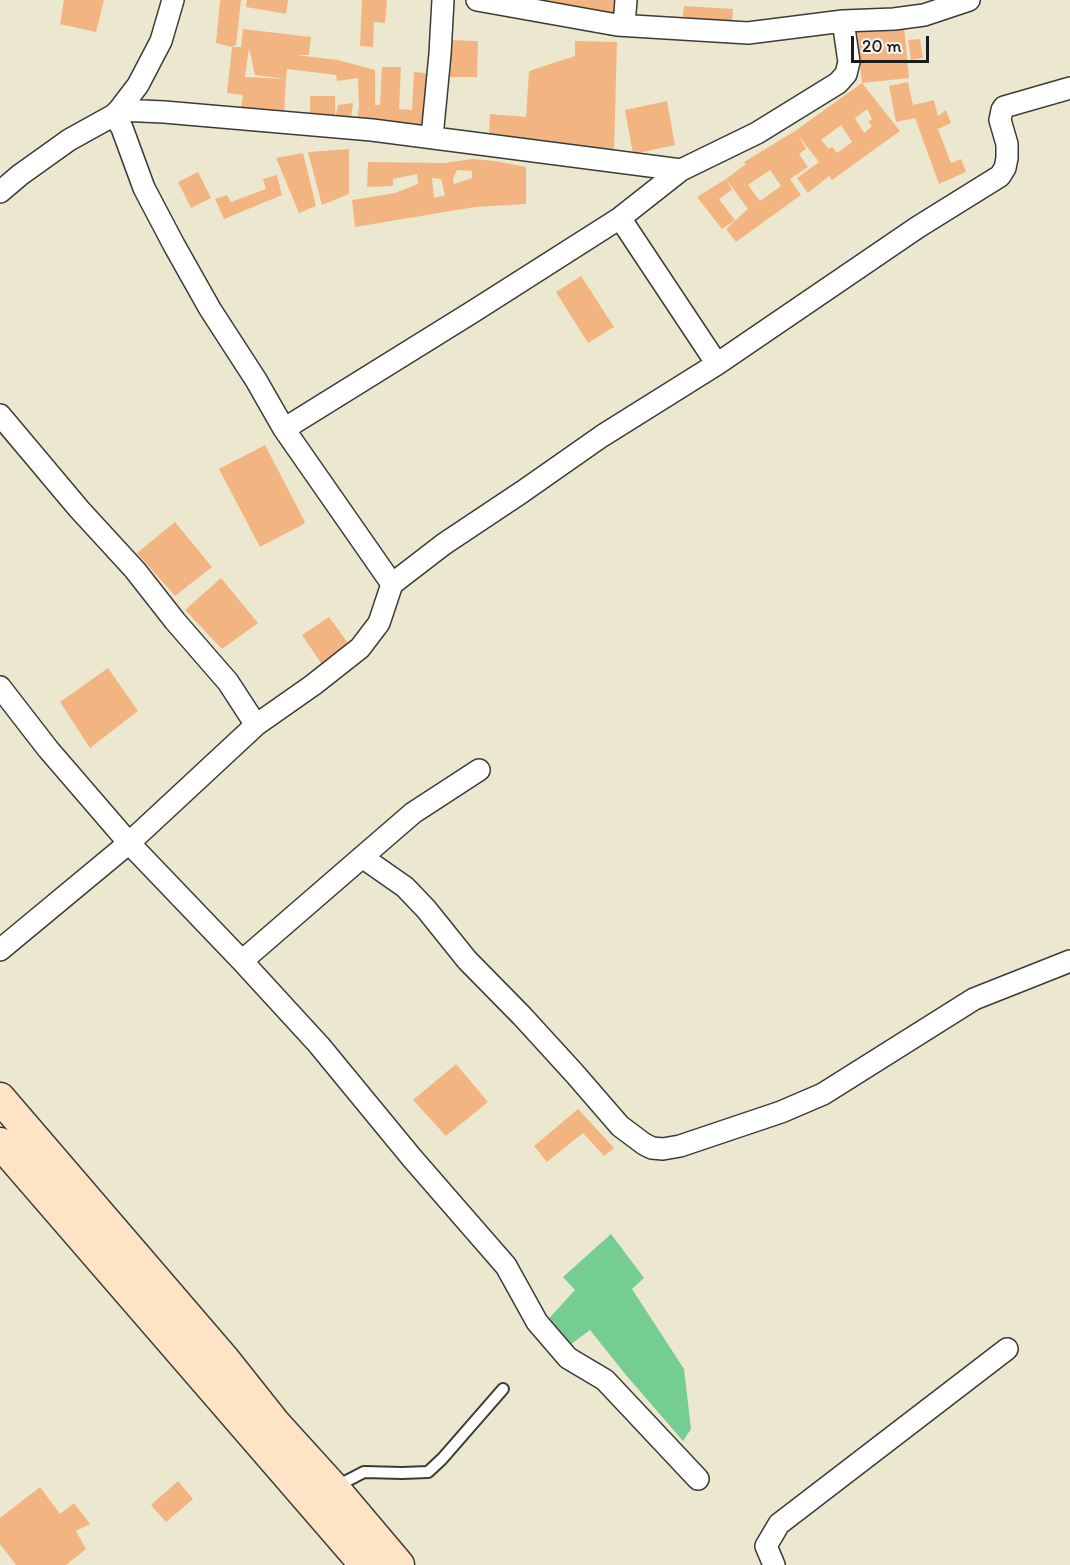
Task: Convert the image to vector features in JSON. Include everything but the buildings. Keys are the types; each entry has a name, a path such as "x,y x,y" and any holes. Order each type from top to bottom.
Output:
{"main road":[{"path":"0,1098 225,1360 275,1423 399,1565"},
{"path":"0,1143 360,1564"}],"street":[{"path":"0,192 69,140 116,113 138,85 161,41 173,0"},
{"path":"432,137 442,0"},
{"path":"477,0 554,15 624,25 748,33 843,21 924,15 969,0"},
{"path":"624,25 626,0"},
{"path":"284,429 620,218 681,170 757,133 838,83 846,74 849,62 843,21"},
{"path":"0,950 129,843 256,725 360,648 379,623 393,584 444,544 602,436 717,364 918,227 1000,176 1007,158 1007,144 1000,120 1004,107 1070,87"},
{"path":"116,113 164,112 372,130 681,170"},
{"path":"116,113 144,188 210,309 256,380 284,429 393,584"},
{"path":"620,218 717,364"},
{"path":"0,415 79,509 135,570 175,621 228,682 256,725"},
{"path":"0,687 48,749 129,843 319,1045 412,1158 506,1266 537,1322 568,1358 605,1380 698,1479"},
{"path":"242,961 412,813 479,770"},
{"path":"362,857 405,887 467,960 560,1057 620,1126 652,1148 680,1146 781,1112 824,1094 974,999 1070,961"},
{"path":"774,1565 766,1546 779,1524 1007,1349"}],"lane":[{"path":"334,1488 364,1472 428,1472 503,1389"}],"green space":[{"path":"611,1234 644,1278 632,1289 684,1369 691,1429 683,1441 590,1330 563,1350 543,1325 575,1290 563,1277"}]}
